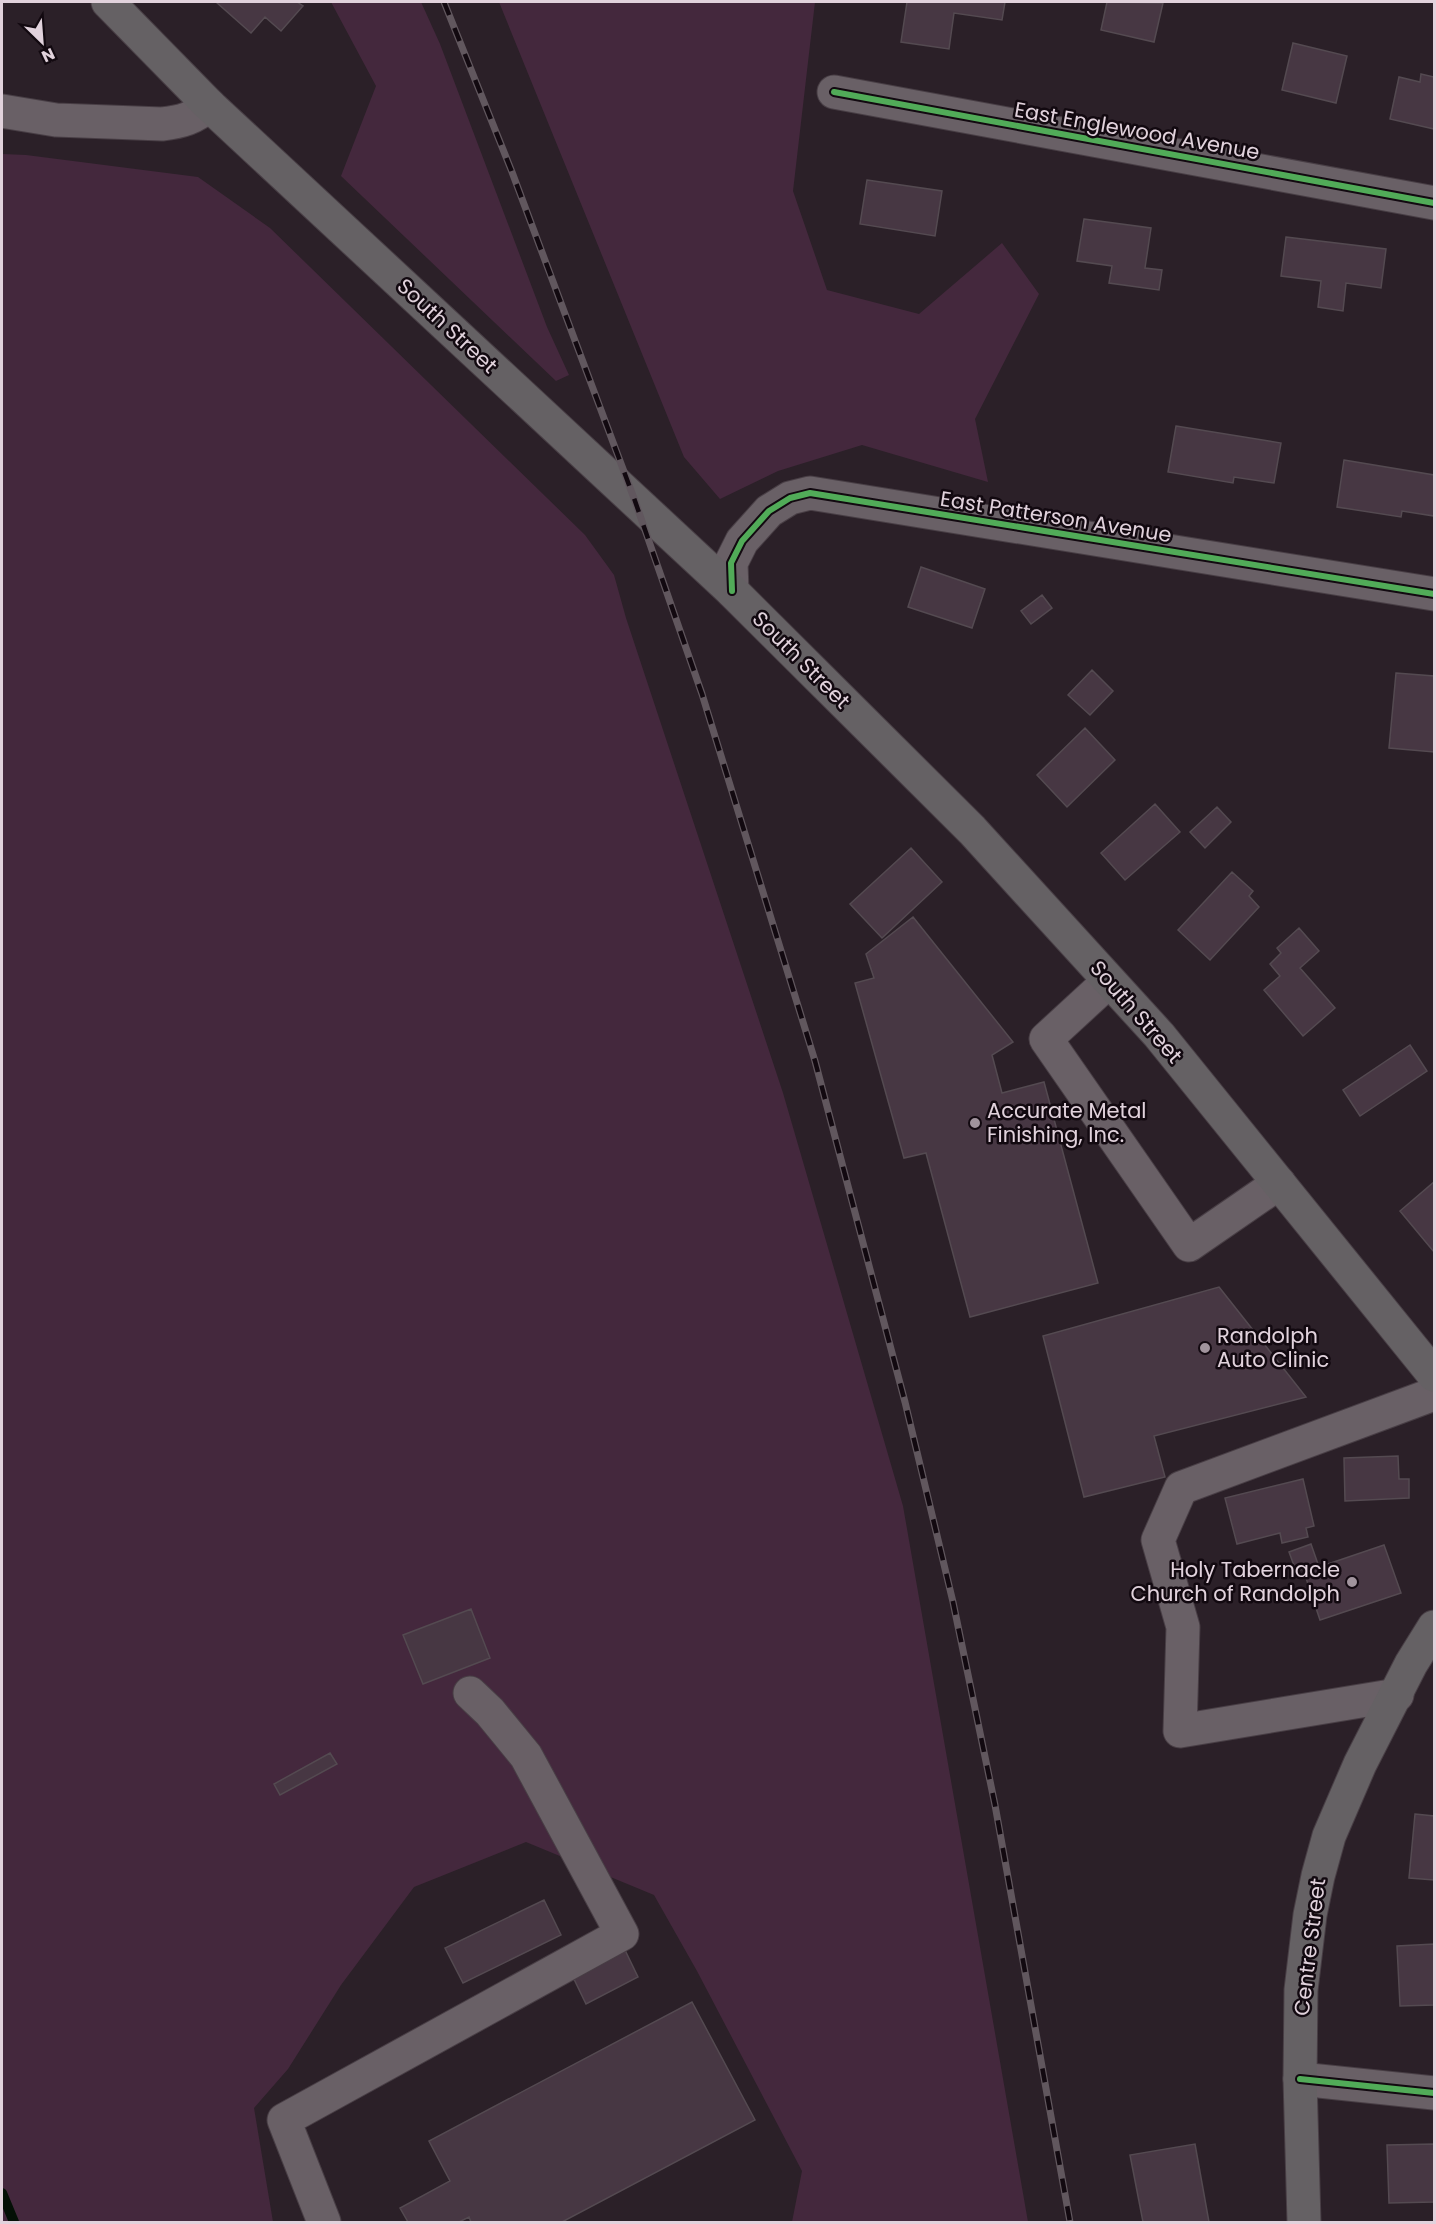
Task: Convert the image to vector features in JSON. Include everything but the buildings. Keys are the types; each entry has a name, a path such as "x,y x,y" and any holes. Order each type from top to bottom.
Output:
{"main road":[{"name":"South Street","path":"108,2 209,105 732,591 964,822 1158,1035 1434,1375"},
{"name":"Centre Street","path":"1304,2223 1300,2079 1301,1990 1310,1914 1318,1876 1329,1836 1344,1799 1411,1664 1434,1627"}],"street":[{"name":"East Englewood Avenue","path":"834,92 1434,203"},
{"path":"2,111 56,120 162,124 177,123 190,118 209,105"},
{"name":"East Patterson Avenue","path":"732,591 731,563 742,541 769,511 790,498 810,493 1434,594"},
{"path":"1109,981 1046,1039 1189,1245 1279,1183"},
{"path":"1397,1695 1180,1731 1183,1628 1158,1540 1181,1488 1434,1394"},
{"path":"324,2223 284,2120 622,1934 526,1756 490,1712 470,1693"},
{"path":"1300,2079 1434,2093"}],"shaded area":[{"path":"331,2 421,2 440,44 547,327 569,375 556,381 341,176 376,86"},
{"path":"499,2 815,2 793,191 827,290 919,314 1002,243 1039,294 975,419 988,482 862,445 778,471 720,499 684,457"},
{"path":"2,154 26,155 198,177 270,228 585,535 614,575 626,618 783,1093 903,1506 1028,2222 792,2222 802,2171 697,1971 654,1895 526,1842 414,1887 341,1985 288,2069 254,2108 273,2222 2,2222"}],"waterway":[{"path":"2,2193 14,2222"}],"railway":[{"path":"444,2 512,172 635,501 702,694 815,1061 905,1402 953,1602 995,1805 1070,2222"}],"cycle path":[{"path":"834,92 1434,203"},
{"path":"732,591 731,563 742,541 769,511 790,498 810,493 1434,594"},
{"path":"1300,2079 1434,2093"}],"place":[{"name":"Accurate Metal Finishing, Inc.","path":"975,1123"},
{"name":"Randolph Auto Clinic","path":"1205,1348"},
{"name":"Holy Tabernacle Church of Randolph","path":"1352,1582"}]}
